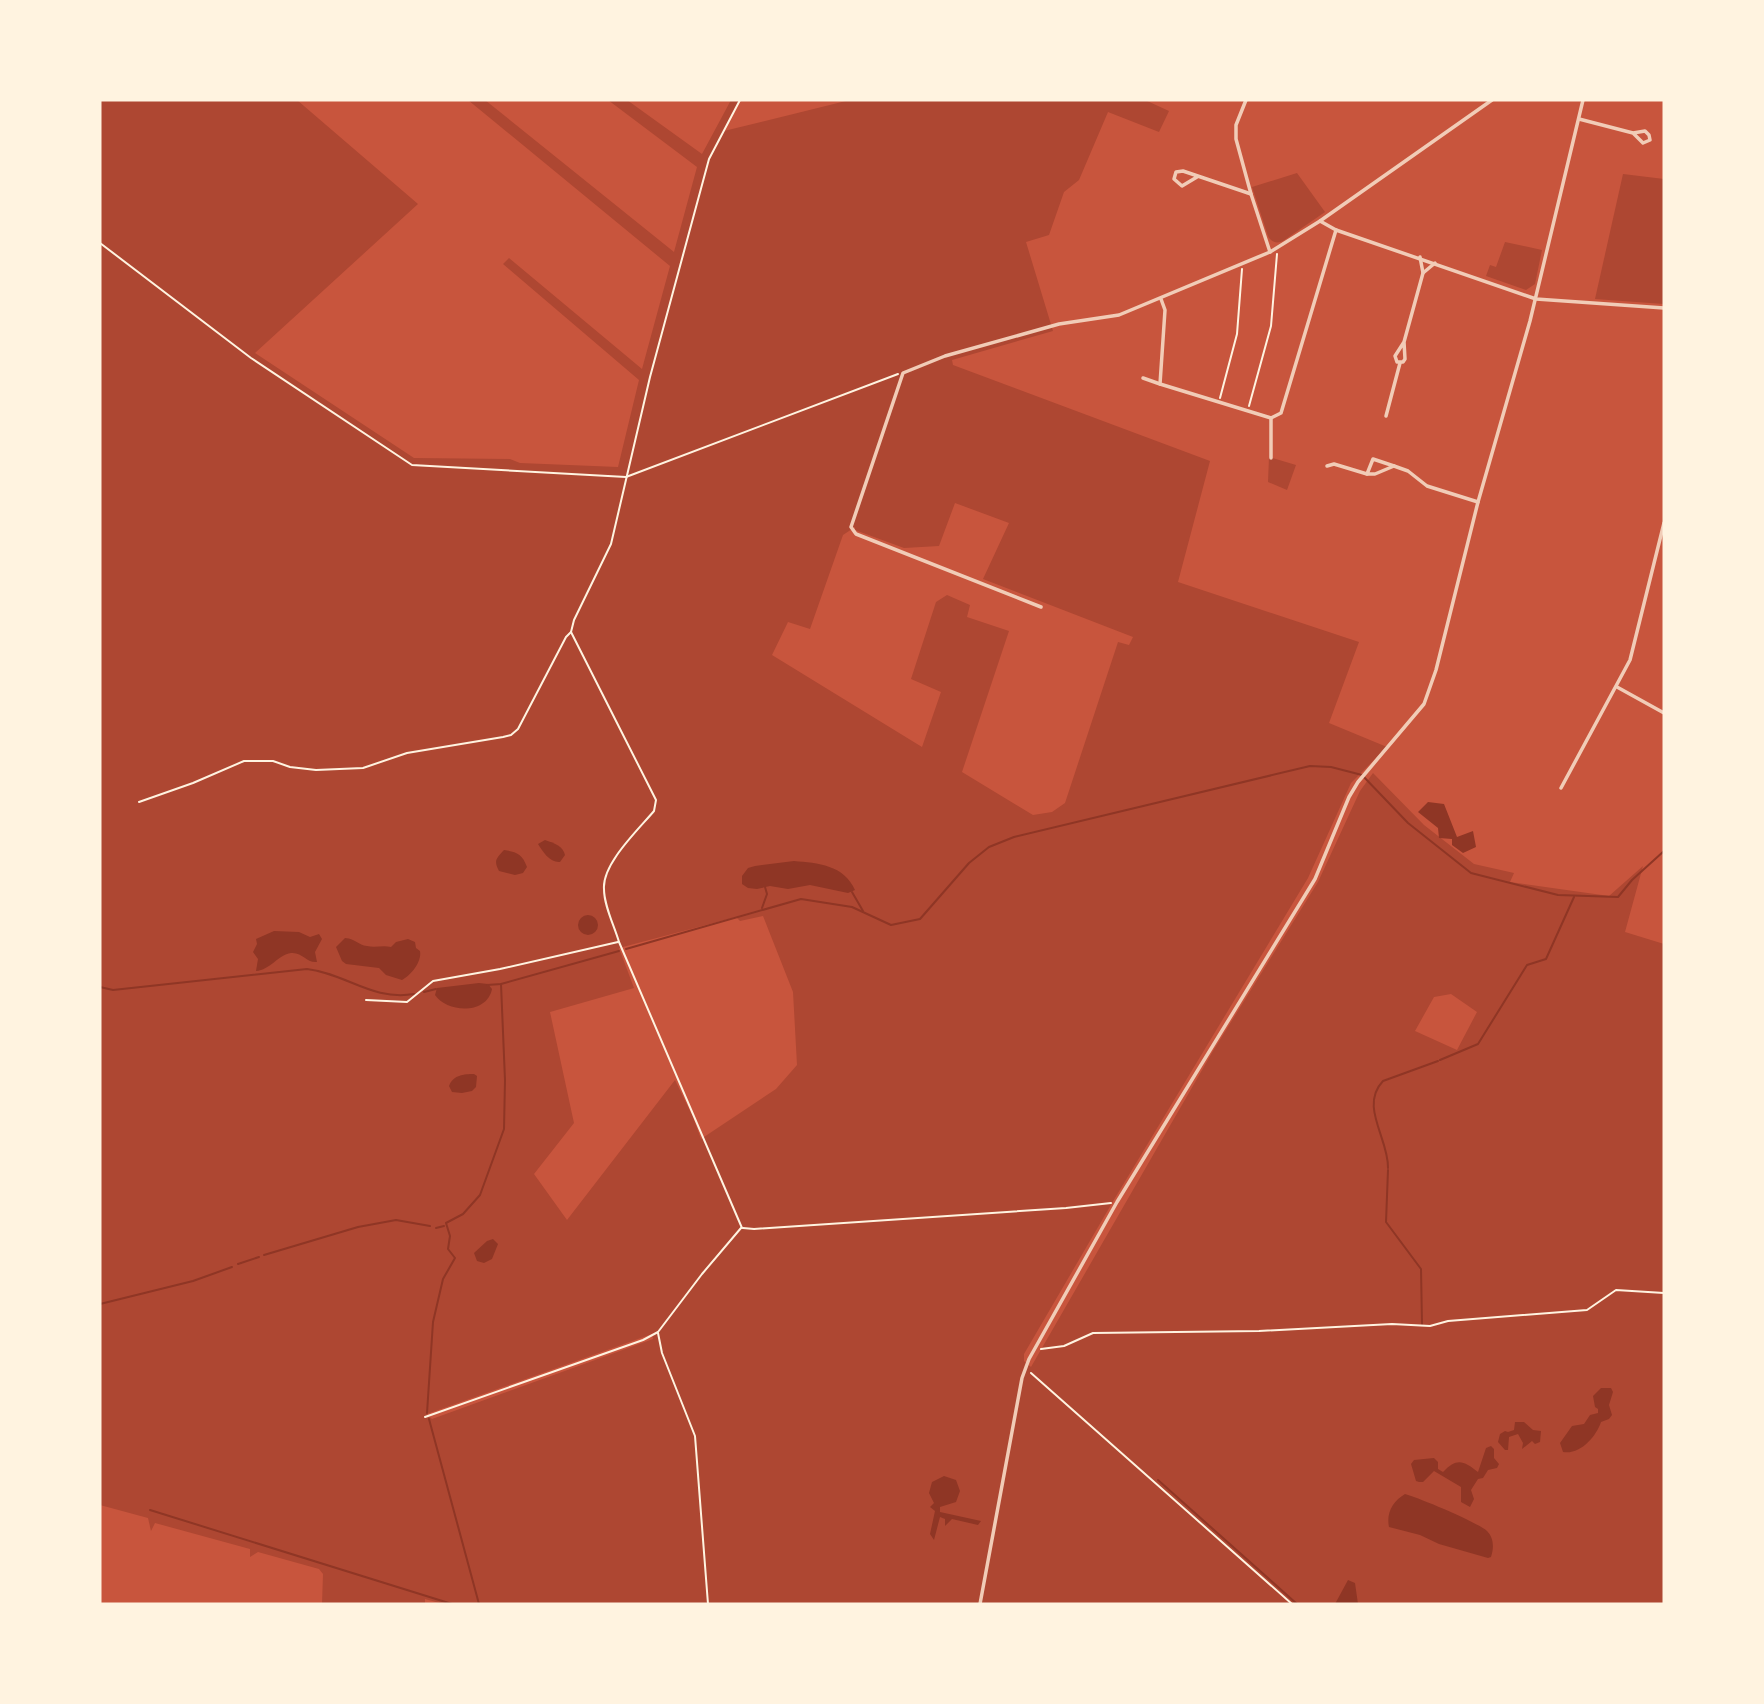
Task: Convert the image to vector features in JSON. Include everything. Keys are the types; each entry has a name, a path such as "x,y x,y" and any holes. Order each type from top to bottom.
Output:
{"street":[{"path":"1246,100 1236,132 1251,194 1270,252"},
{"path":"1041,607 856,534 852,527 903,373 944,356 1059,324 1119,315 1270,252 1320,221 1492,100"},
{"path":"980,1604 1025,1368 1033,1350 1117,1202 1315,879 1357,782 1424,704 1436,670 1478,502 1536,299 1583,100"},
{"path":"1579,119 1633,133 1647,132 1650,139 1641,143 1633,133"},
{"path":"1197,177 1182,186 1174,179 1176,172 1183,171 1251,194"},
{"path":"1320,221 1336,230 1536,299 1664,308"},
{"path":"1143,379 1271,418 1281,413 1336,230"},
{"path":"1400,363 1394,358 1404,342 1423,273 1420,257"},
{"path":"1423,273 1435,263"},
{"path":"1160,384 1165,310 1161,299"},
{"path":"1386,416 1400,363 1406,358 1404,342"},
{"path":"1271,418 1271,458"},
{"path":"1367,474 1373,459 1408,471 1427,486 1478,502"},
{"path":"1327,466 1335,464 1375,474 1394,466"},
{"path":"1561,788 1630,660 1664,523"},
{"path":"1617,687 1664,713"}],"path":[{"path":"139,802 194,783 244,761 273,761 290,767 316,770 363,768 407,752 511,735 517,729 571,632 574,620 611,544 650,377 709,159 740,100"},
{"path":"100,243 251,358 412,465 626,477 903,373"},
{"path":"1248,411 1271,326 1277,248"},
{"path":"1219,402 1237,334 1243,264"},
{"path":"571,632 656,800 654,811 609,866 603,889 619,942 742,1228"},
{"path":"366,1000 407,1002 433,981 619,942"},
{"path":"742,1228 1066,1208 1117,1202"},
{"path":"425,1417 643,1340 658,1332 702,1274 742,1228"},
{"path":"1033,1350 1064,1346 1093,1333 1259,1331 1392,1324 1430,1326 1448,1321 1587,1310 1616,1290 1664,1293"},
{"path":"658,1332 662,1353 695,1436 708,1604"},
{"path":"1025,1368 1292,1604"}],"shaded area":[{"path":"100,100 297,100 418,204 255,353 414,458 510,459 520,463 618,467 639,380 503,264 509,258 642,369 670,266 468,100 485,100 674,252 697,167 608,100 627,100 702,154 731,100 740,100 724,131 850,100 1145,100 1169,111 1159,132 1108,112 1079,180 1064,192 1049,235 1026,242 1053,331 952,360 953,365 1210,461 1178,582 1359,642 1329,723 1387,747 1351,783 1308,878 1115,1198 1024,1354 1024,1361 1031,1367 1213,1051 1318,882 1360,791 1373,773 1424,825 1474,864 1514,873 1510,882 1609,896 1643,866 1625,932 1664,944 1664,1604 443,1604 425,1599 425,1604 322,1604 323,1574 319,1569 258,1552 250,1557 250,1549 155,1523 151,1531 148,1518 100,1505","holes":["955,503 1009,523 983,579 1133,637 1129,645 1118,642 1065,803 1052,812 1033,815 962,772 1009,631 967,617 970,605 947,595 936,602 911,679 941,692 922,747 772,655 788,622 810,629 843,535 855,527 855,530 904,548 939,546","763,916 793,992 797,1065 776,1089 701,1139 675,1080 567,1220 534,1174 574,1123 550,1012 634,988 619,948 736,917 740,921","1451,994 1477,1012 1457,1050 1415,1031 1434,997","652,1334 653,1339 432,1419 427,1414"]},
{"path":"1297,173 1325,212 1283,241 1274,242 1268,236 1252,187"},
{"path":"1623,174 1664,179 1664,304 1595,299"},
{"path":"1505,242 1542,250 1535,284 1526,290 1486,276 1490,265 1496,267"},
{"path":"1269,457 1296,465 1287,490 1268,482"},
{"path":"1428,802 1444,804 1457,837 1473,831 1476,847 1463,853 1452,845 1452,839 1439,838 1438,828 1418,812"},
{"path":"545,840 562,849 565,855 560,862 550,859 542,850 538,844"},
{"path":"504,850 521,856 527,867 523,873 515,875 499,871 497,859"},
{"path":"794,861 821,864 837,870 855,890 848,893 810,885 788,889 770,886 757,889 742,884 742,876 748,868"},
{"path":"588,915 595,918 598,925 595,932 588,935 581,932 578,925 581,918"},
{"path":"274,931 299,932 310,937 319,934 322,939 315,952 317,962 291,953 256,971 258,959 253,952 256,939"},
{"path":"345,938 373,947 391,947 396,942 408,939 415,942 420,951 418,964 402,980 386,975 379,968 346,964 336,947"},
{"path":"488,984 492,989 489,997 475,1007 457,1008 441,1001 435,995 437,988"},
{"path":"474,1074 477,1076 476,1087 472,1091 452,1092 449,1086 453,1079"},
{"path":"493,1239 498,1244 492,1259 484,1263 477,1261 474,1253"},
{"path":"1601,1388 1611,1388 1613,1392 1609,1405 1612,1415 1601,1422 1591,1439 1581,1448 1563,1452 1560,1443 1572,1426 1584,1424 1590,1415 1598,1413 1593,1396"},
{"path":"1515,1422 1524,1422 1533,1430 1541,1431 1540,1442 1535,1444 1532,1441 1522,1449 1523,1443 1518,1434 1509,1437 1508,1450 1505,1450 1498,1442 1500,1434 1514,1430"},
{"path":"1491,1446 1494,1449 1494,1458 1499,1464 1478,1479 1471,1490 1474,1499 1470,1507 1461,1502 1461,1487 1434,1471 1423,1482 1416,1481 1411,1464 1414,1460 1434,1458 1438,1462 1438,1469 1443,1472 1452,1464 1460,1462 1478,1472 1486,1448"},
{"path":"944,1476 956,1480 960,1491 956,1502 940,1507 940,1512 981,1521 978,1525 952,1519 945,1526 945,1519 940,1517 934,1540 930,1534 935,1511 930,1507 934,1503 929,1493 932,1482"},
{"path":"1405,1494 1482,1527 1493,1543 1491,1557 1439,1544 1420,1535 1389,1527 1391,1508"},
{"path":"1348,1580 1355,1583 1358,1604 1335,1604"}],"waterway":[{"path":"626,949 801,899 852,907 891,925 920,919 969,863 989,847 1014,837 1310,766 1331,767 1362,775 1408,823 1471,873 1558,895 1618,897 1632,880 1664,851"},
{"path":"762,908 767,894 765,887"},
{"path":"852,892 863,911"},
{"path":"1440,1060 1478,1044 1527,965 1546,959 1574,897"},
{"path":"487,985 501,984 619,951"},
{"path":"100,987 113,990 307,969 385,994 414,994"},
{"path":"427,1413 433,1322 443,1279 455,1258 448,1249 450,1236 446,1223 463,1214 480,1195 504,1129 501,984"},
{"path":"424,992 436,989"},
{"path":"1388,1168 1374,1112 1376,1091 1383,1081 1438,1061"},
{"path":"1388,1170 1386,1222 1421,1269 1422,1324"},
{"path":"264,1255 358,1227 396,1220 430,1226"},
{"path":"436,1228 444,1226"},
{"path":"238,1264 259,1257"},
{"path":"100,1304 193,1281 232,1267"},
{"path":"429,1419 479,1604"},
{"path":"1158,1480 1297,1604"},
{"path":"150,1510 452,1604"}]}
